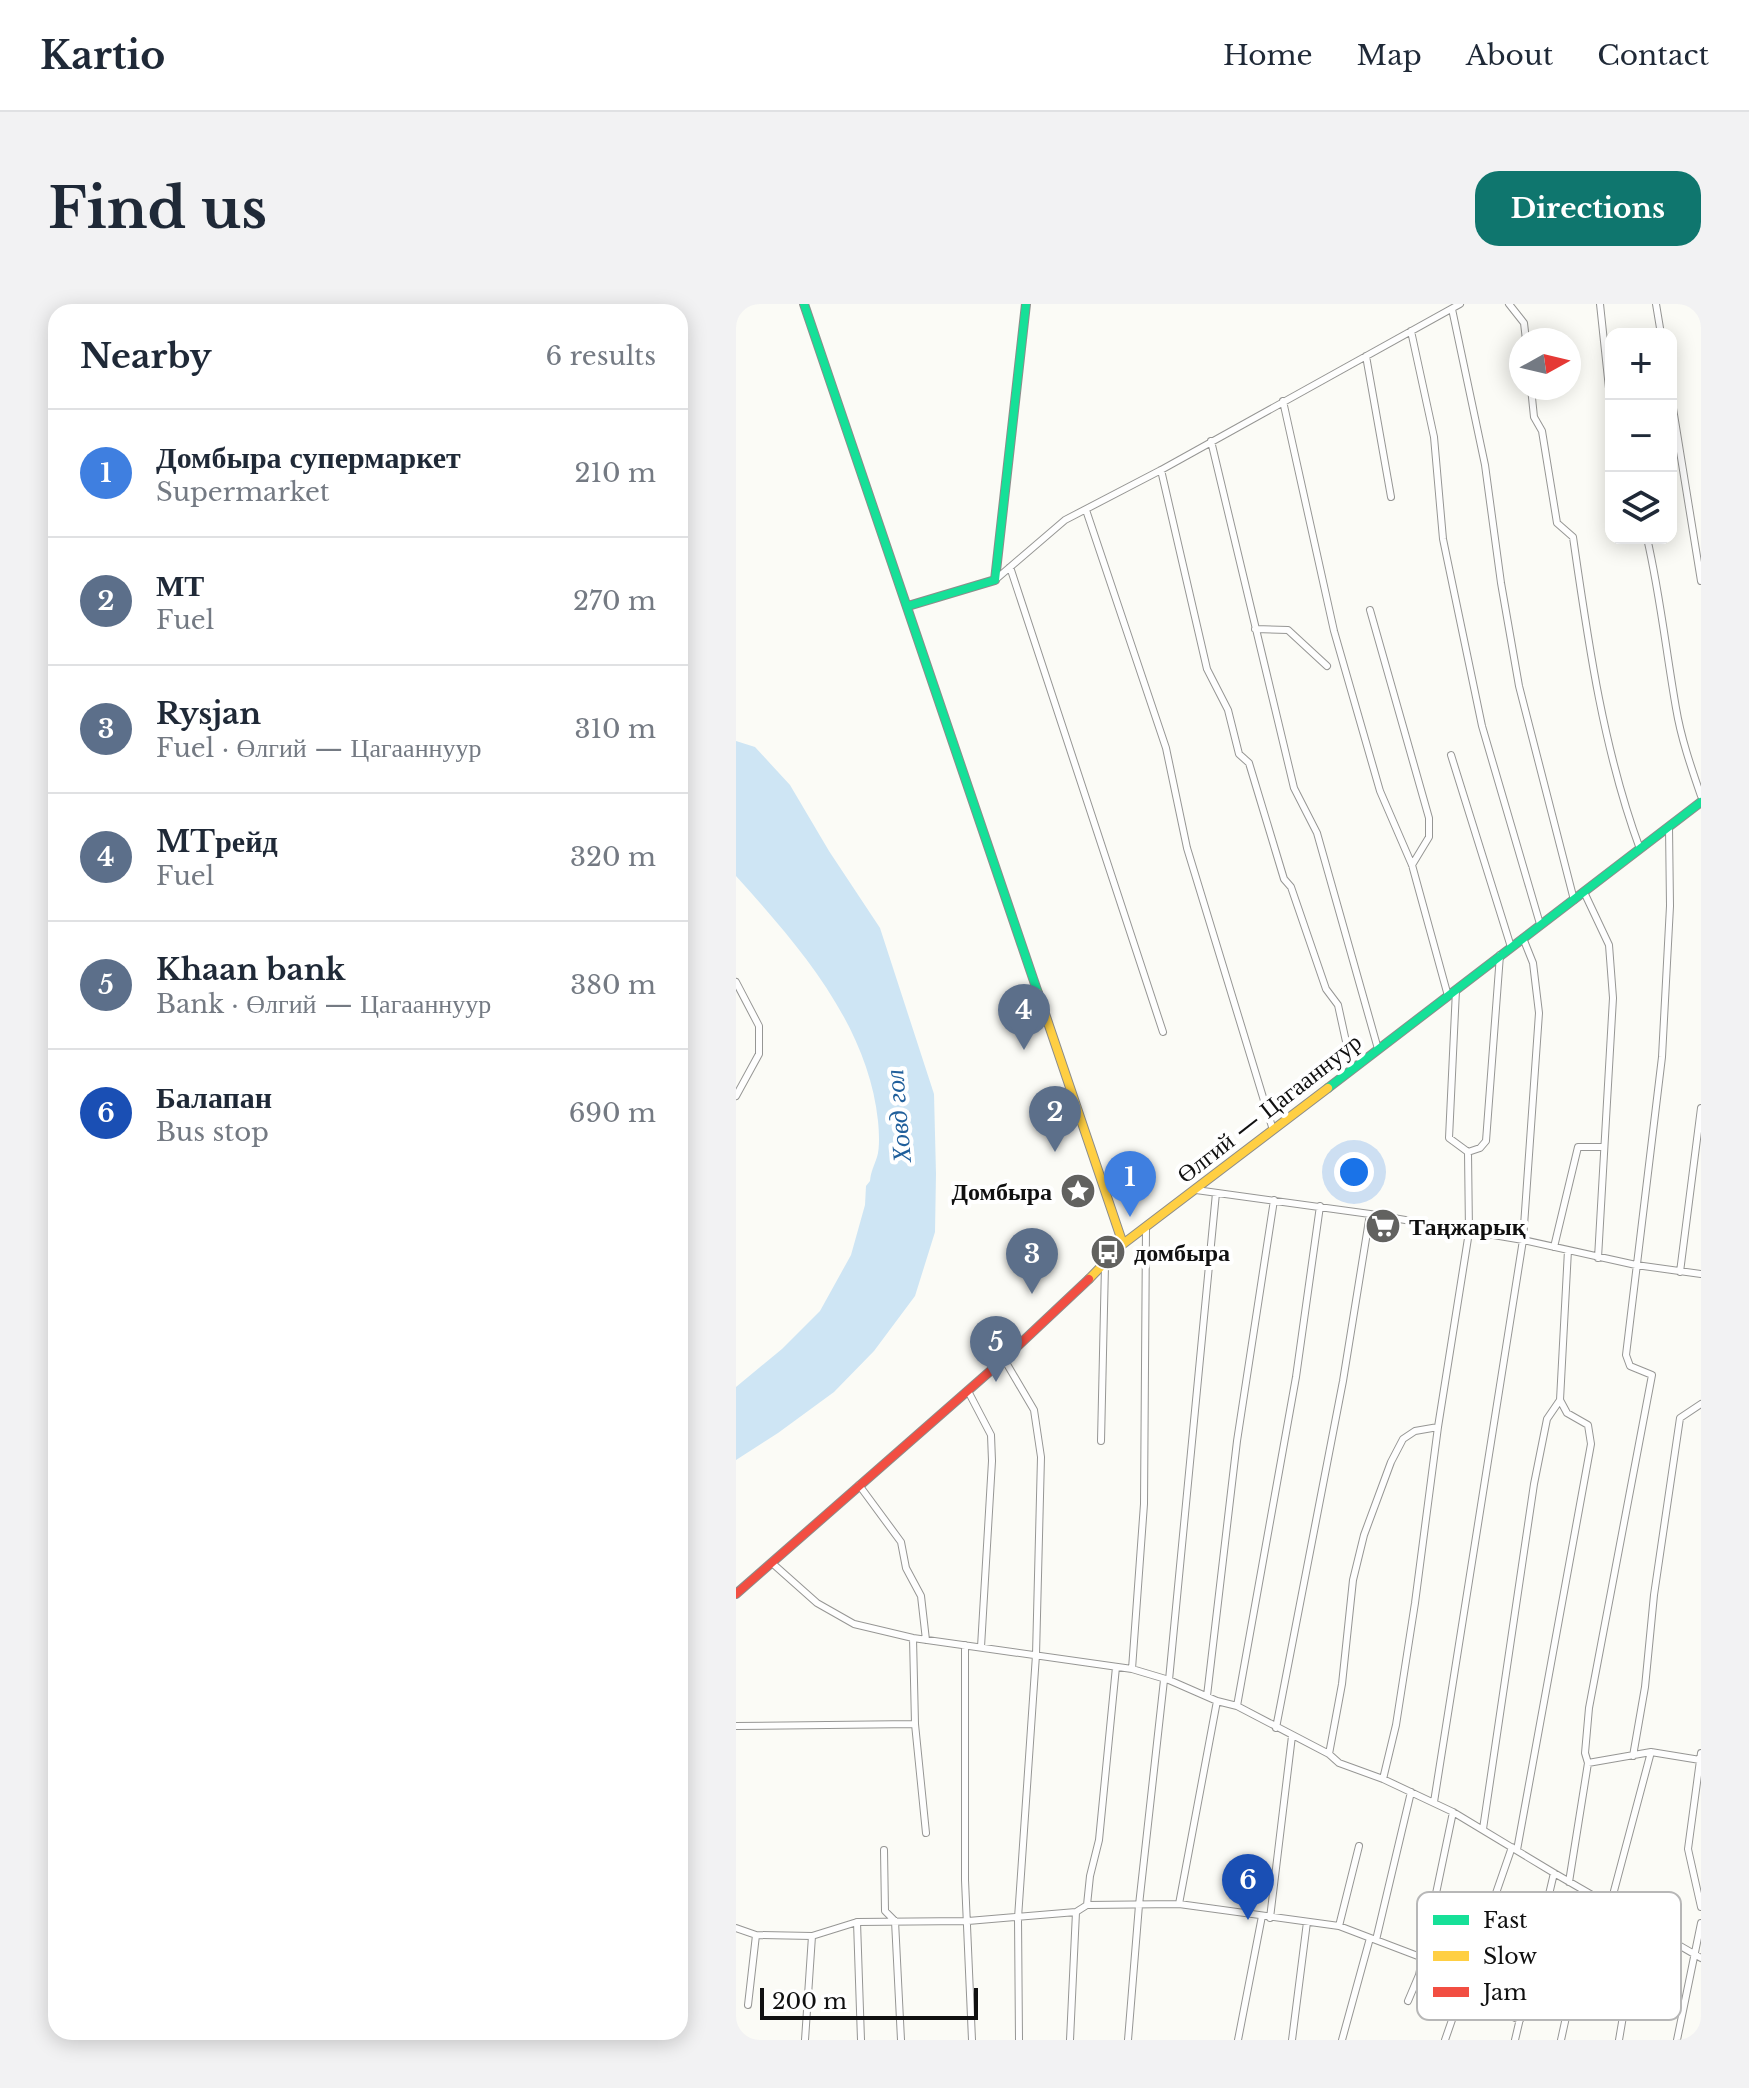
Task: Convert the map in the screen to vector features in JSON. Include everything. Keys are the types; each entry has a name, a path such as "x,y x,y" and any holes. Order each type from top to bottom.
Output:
{"main road":[{"path":"804,304 1123,1244"},
{"path":"908,606 995,580 1026,304"},
{"name":"Өлгий — Цагааннуур","path":"736,1594 1004,1359 1105,1265 1123,1244 1701,802"}],"street":[{"path":"995,580 1065,520 1460,304"},
{"path":"1509,304 1525,328"},
{"path":"1600,304 1610,400"},
{"path":"1656,304 1660,328"},
{"path":"1452,309 1485,465 1519,686 1574,900"},
{"path":"1411,331 1434,437 1443,539 1482,726 1541,925"},
{"path":"1366,356 1391,497"},
{"path":"1532,400 1534,417 1542,431 1557,523 1573,537 1587,633 1611,749 1627,813 1640,849"},
{"path":"1672,400 1701,581"},
{"path":"1283,401 1334,631 1380,791 1412,865 1452,993 1449,1138 1468,1152"},
{"path":"1211,441 1294,788 1317,833 1378,1049"},
{"path":"1161,470 1207,669 1228,710 1239,754 1249,763 1284,879 1291,887 1326,989 1338,1005 1352,1069"},
{"path":"1086,510 1166,748 1187,848 1273,1130"},
{"path":"1648,544 1676,709 1701,796"},
{"path":"1010,567 1163,1032"},
{"path":"1370,610 1429,818 1429,837 1412,865"},
{"path":"1255,629 1288,630 1327,666"},
{"path":"1451,755 1511,947"},
{"path":"1569,1882 1588,1763 1585,1753 1589,1708 1652,1375 1630,1366 1626,1355 1662,1057 1670,906 1669,827"},
{"path":"1584,892 1609,945 1613,998 1598,1258"},
{"path":"1434,1802 1523,1240 1539,1013 1533,963 1523,938"},
{"path":"1468,1152 1480,1148 1486,1141 1500,955"},
{"path":"736,982 759,1026 759,1054 736,1096"},
{"path":"1680,1272 1701,1108"},
{"path":"1554,1247 1578,1147 1603,1147"},
{"path":"1383,1779 1396,1725 1469,1232 1468,1152"},
{"path":"1196,1190 1370,1214 1523,1240 1636,1265 1701,1274"},
{"path":"1128,2040 1139,1905 1166,1680 1216,1193"},
{"path":"1207,1696 1237,1441 1274,1200"},
{"path":"1237,1706 1296,1377 1320,1206"},
{"path":"1276,1728 1343,1381 1370,1214"},
{"path":"1132,1669 1144,1504 1146,1228"},
{"path":"1483,1829 1534,1484 1547,1419 1560,1400 1568,1250"},
{"path":"1101,1441 1105,1265"},
{"path":"1004,1359 1034,1410 1040,1434 1036,1655 1018,1918 1019,2040"},
{"path":"968,1391 991,1435 981,1647"},
{"path":"1499,1892 1515,1849 1591,1444 1588,1425 1567,1413 1560,1400"},
{"path":"1633,1756 1680,1418 1701,1404"},
{"path":"1329,1754 1342,1684 1353,1580 1364,1535 1391,1462 1403,1439 1415,1431 1438,1427"},
{"path":"859,1485 901,1542 906,1568 921,1596 926,1640"},
{"path":"772,1563 817,1603 854,1624 913,1638 1132,1669 1237,1706 1329,1754 1339,1763 1383,1779 1453,1812 1586,1892"},
{"path":"913,1638 915,1724 926,1833"},
{"path":"965,1645 965,1880 972,2040"},
{"path":"1087,1905 1099,1840 1116,1667"},
{"path":"1179,1904 1217,1701"},
{"path":"736,1726 915,1724"},
{"path":"1238,2040 1266,1917 1292,1736"},
{"path":"1588,1763 1651,1752 1700,1756 1688,1849 1701,1907"},
{"path":"1614,1892 1651,1752"},
{"path":"1342,2040 1373,1939 1411,1792"},
{"path":"1437,1892 1453,1812"},
{"path":"1339,1926 1359,1846"},
{"path":"884,1850 885,1911 895,1921 901,2040"},
{"path":"1550,1892 1554,1873"},
{"path":"736,1928 756,1935 812,1936 857,1922 968,1921 1076,1912 1087,1905 1179,1904 1339,1926 1417,1956"},
{"path":"1070,2040 1076,1912"},
{"path":"857,1922 861,2040"},
{"path":"1292,2040 1307,1922"},
{"path":"1677,2040 1698,1956 1701,1923"},
{"path":"748,2005 756,1935"},
{"path":"805,2040 812,1936"},
{"path":"1408,2001 1417,1980"},
{"path":"1445,2040 1453,2020"},
{"path":"1515,2040 1520,2020"},
{"path":"1561,2040 1565,2020"},
{"path":"1619,2040 1622,2020"}],"water":[{"name":"Ховд гол","path":"736,741 755,747 790,785 880,928 934,1094 936,1174 935,1232 915,1296 874,1351 834,1392 736,1460 736,1387 782,1349 820,1311 851,1255 879,1139 872,1085 845,1019 806,958 736,876"}],"traffic: fast":[{"path":"804,304 1038,993"},
{"path":"908,606 995,580 1026,304"},
{"path":"1328,1088 1701,802"}],"traffic: slow":[{"path":"1038,993 1123,1244"},
{"path":"1089,1279 1123,1244 1328,1088"}],"traffic: jam":[{"path":"736,1594 1004,1359 1089,1279"}],"place":[{"name":"MTрейд","path":"1024,1050"},
{"name":"МТ","path":"1055,1152"},
{"name":"Домбыра","path":"1078,1191"},
{"name":"Домбыра супермаркет","path":"1130,1217"},
{"name":"Таңжарық","path":"1383,1226"},
{"name":"домбыра","path":"1108,1252"},
{"name":"Rysjan","path":"1032,1294"},
{"name":"Khaan bank","path":"996,1382"},
{"name":"Балапан","path":"1248,1920"}]}
